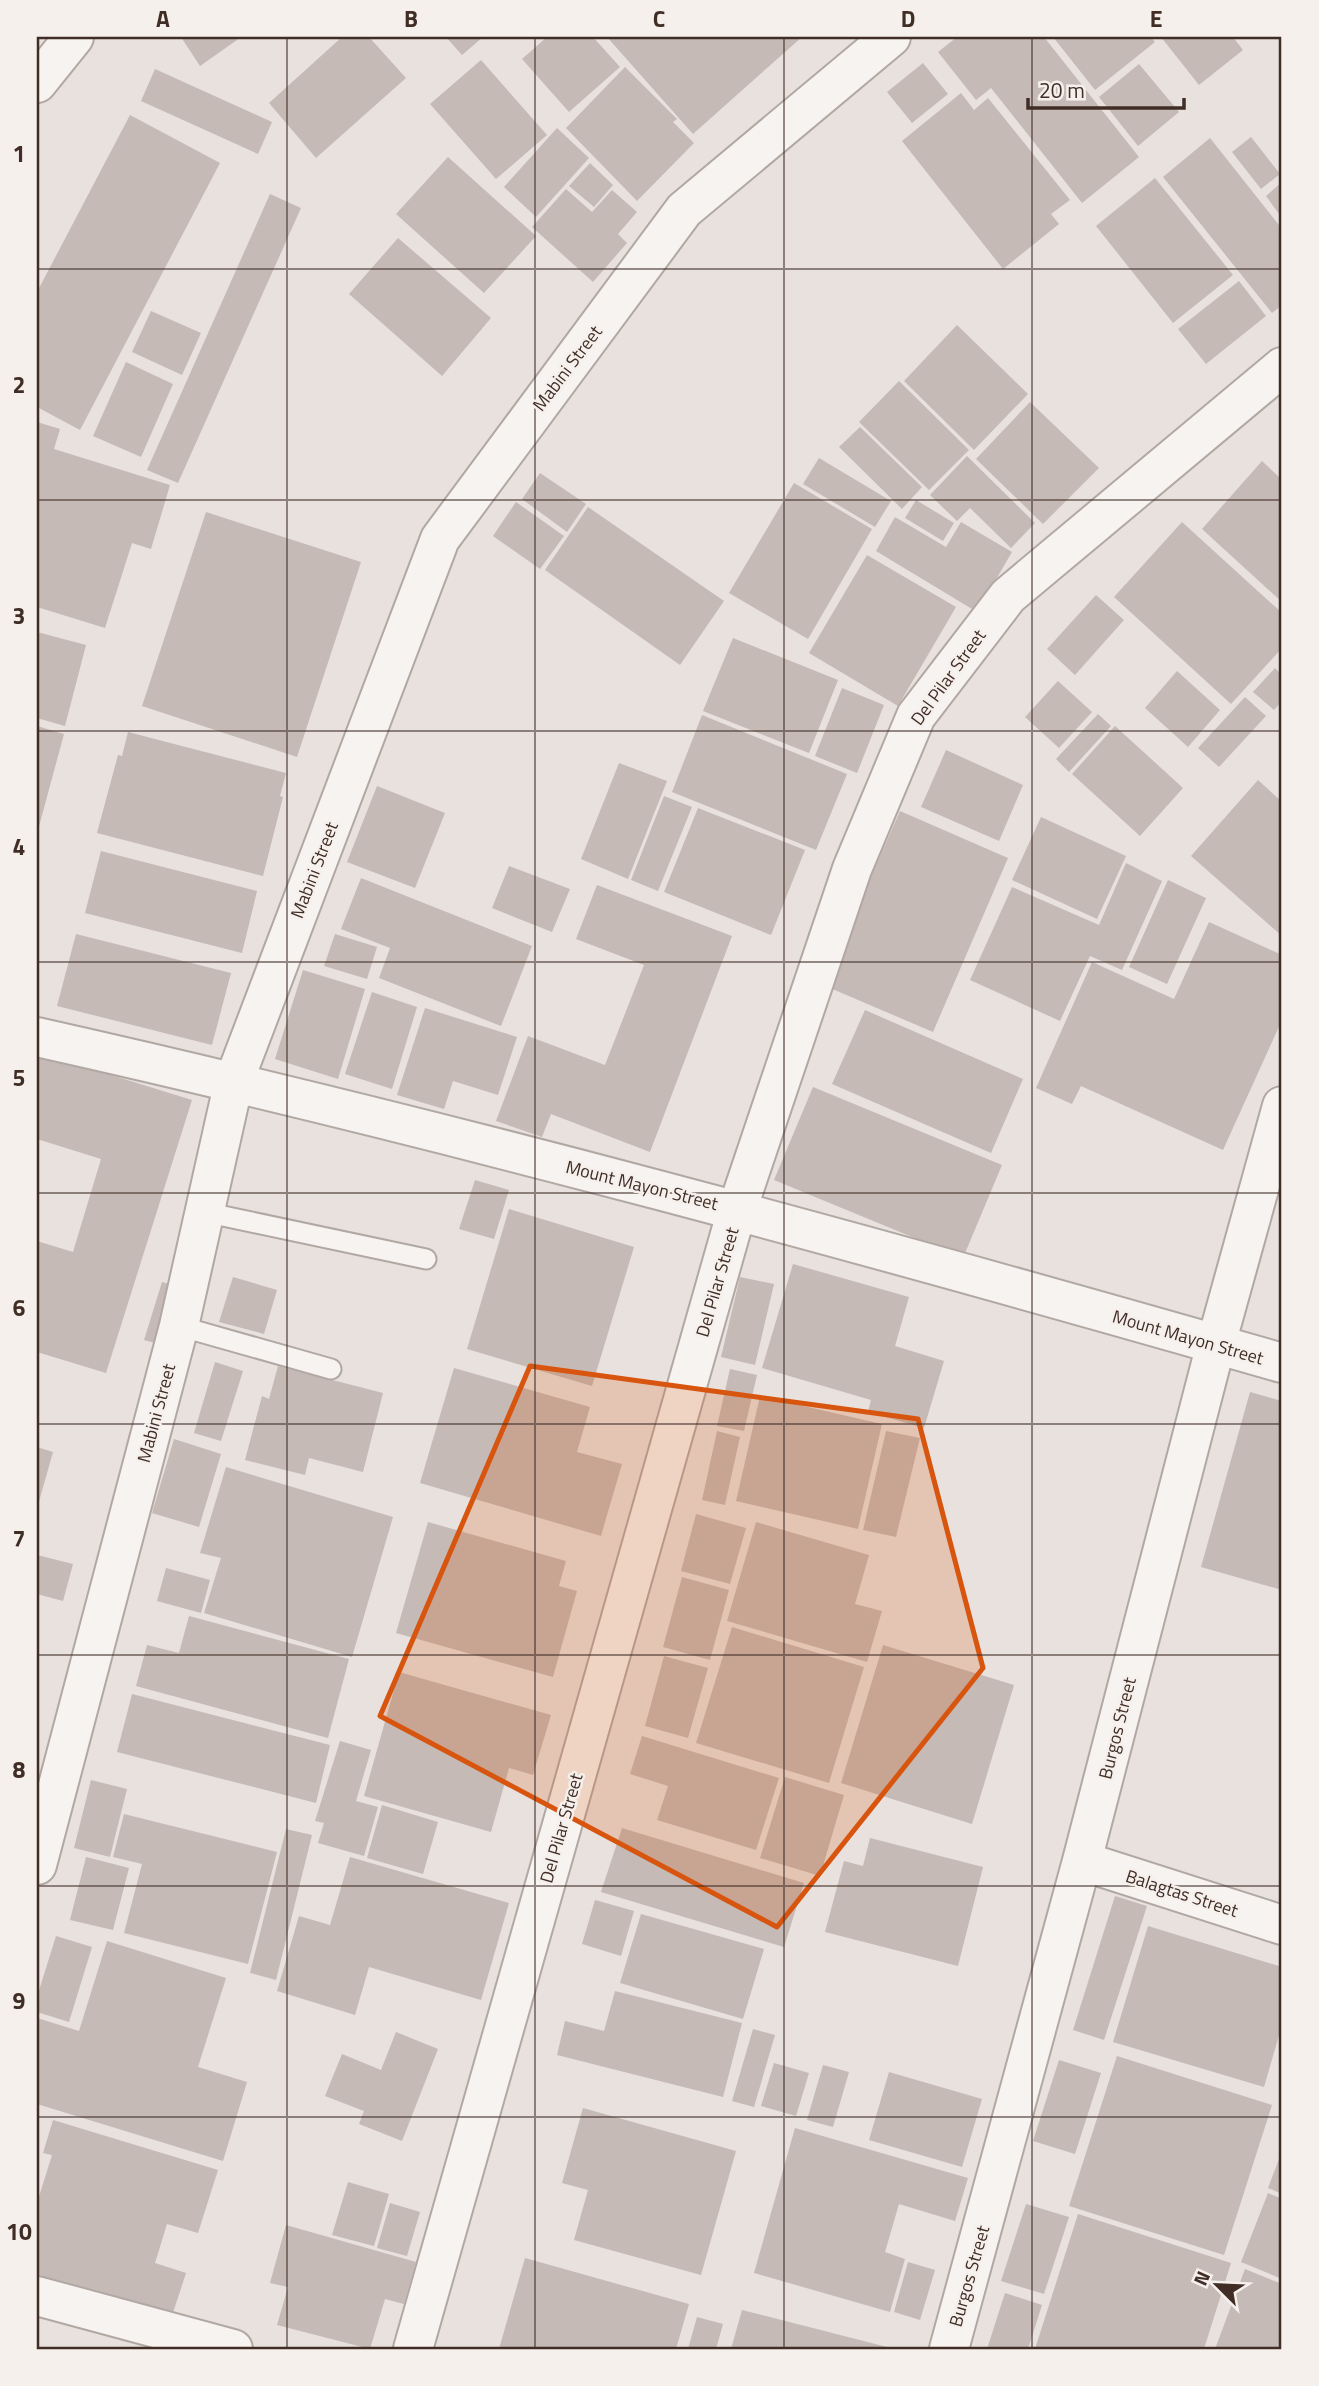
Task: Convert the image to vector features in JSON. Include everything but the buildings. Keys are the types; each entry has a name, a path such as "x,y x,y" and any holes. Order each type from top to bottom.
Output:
{"street":[{"path":"37,83 74,37"},
{"name":"Mabini Street","path":"37,1865 179,1326 234,1081 440,539 684,210 891,37"},
{"name":"Del Pilar Street","path":"413,2349 737,1210 852,869 916,716 1008,596 1282,367"},
{"name":"Mount Mayon Street","path":"37,1037 234,1081 737,1210 1282,1363"},
{"name":"Burgos Street","path":"949,2349 1082,1861 1216,1344 1282,1106"},
{"name":"Balagtas Street","path":"1082,1861 1282,1925"},
{"path":"37,2296 233,2349"}],"lane":[{"path":"204,1212 426,1259"},
{"path":"179,1326 331,1368"}],"highlighted area":[{"path":"530,1366 918,1419 983,1668 777,1927 380,1716"}]}
